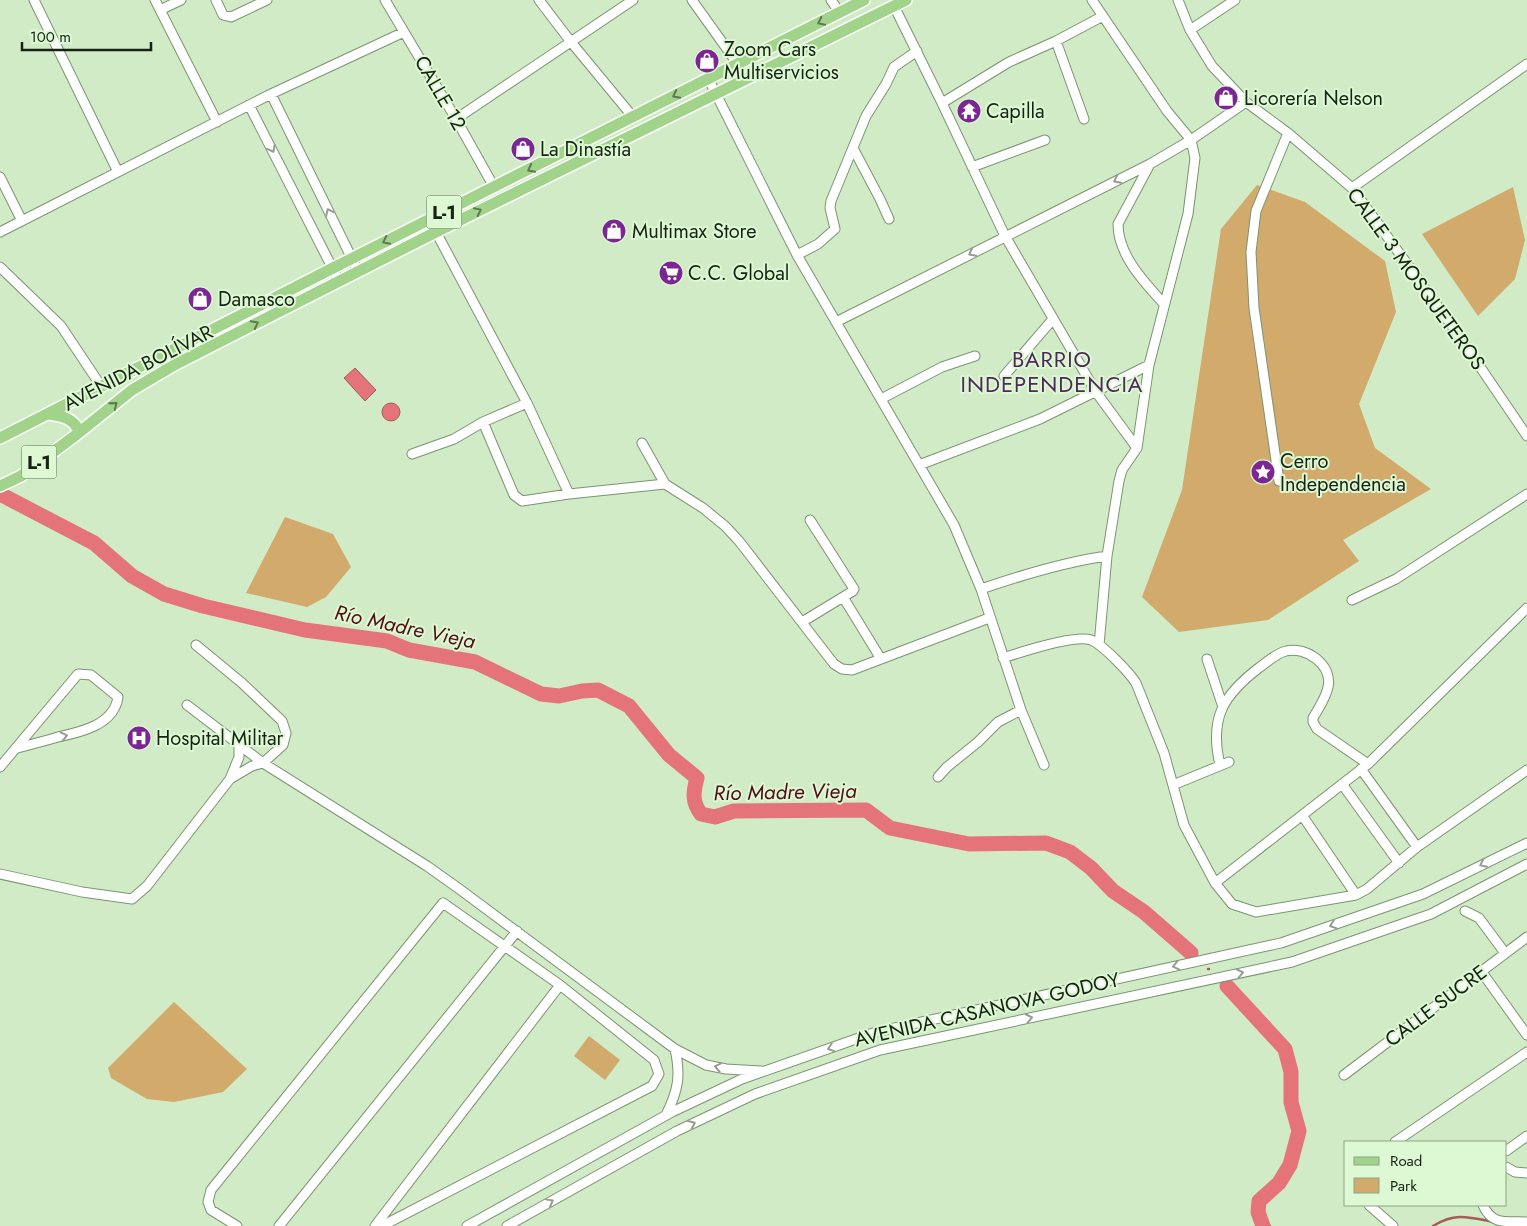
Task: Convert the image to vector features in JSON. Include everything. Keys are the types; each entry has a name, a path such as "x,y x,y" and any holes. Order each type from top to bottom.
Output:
{"main road":[{"name":"AVENIDA BOLÍVAR","path":"0,438 864,0"},
{"name":"AVENIDA BOLÍVAR","path":"0,486 21,476 132,390 176,364 436,232 906,0"},
{"path":"49,414 64,417 73,422 78,433"}],"street":[{"path":"34,0 118,172"},
{"path":"155,0 217,122"},
{"path":"160,10 182,0"},
{"path":"216,0 223,15 231,17 268,0"},
{"name":"CALLE 12","path":"385,0 494,187"},
{"path":"539,0 633,117"},
{"path":"456,119 633,0"},
{"path":"692,0 738,63"},
{"path":"831,0 840,12"},
{"path":"1092,0 1161,103 1191,140 1195,158 1188,214 1149,364 1137,448 1122,470 1119,481 1108,556 1099,645"},
{"name":"CALLE 3 MOSQUETEROS","path":"1178,0 1190,30 1212,66 1246,102 1288,133 1352,188 1455,330 1527,436"},
{"path":"1190,30 1235,0"},
{"path":"894,6 1005,236 1096,392 1137,448"},
{"path":"942,103 1009,62 1056,41 1103,16"},
{"path":"0,232 271,94 404,32"},
{"path":"1056,41 1084,119"},
{"path":"797,255 818,244 835,229 830,208 831,201 866,116 894,67 917,51"},
{"path":"1352,188 1527,64"},
{"path":"708,78 797,255 954,525 980,589 1021,710 1044,765"},
{"path":"271,94 358,271"},
{"path":"836,322 1150,164 1191,140 1246,102"},
{"path":"249,105 339,281"},
{"path":"1279,481 1254,308 1251,252 1256,211 1288,133"},
{"path":"972,167 1045,140"},
{"path":"853,148 880,198 888,219"},
{"path":"1150,164 1118,224 1118,234 1121,245 1142,280 1164,304"},
{"path":"0,177 22,221"},
{"path":"436,232 527,403 569,494"},
{"path":"0,267 61,326 101,386"},
{"path":"1004,376 1052,319"},
{"path":"881,399 942,367 975,356"},
{"path":"919,465 1040,419 1149,364"},
{"path":"412,454 454,439 483,422 527,403"},
{"path":"483,422 514,495 522,501 665,484"},
{"path":"642,444 665,484 703,508 740,540 834,664 842,669 852,670 989,618"},
{"path":"1352,600 1396,579 1527,494"},
{"path":"802,622 853,591 854,587 810,520"},
{"path":"980,589 1032,572 1081,560 1108,556"},
{"path":"843,597 881,658"},
{"path":"1215,883 1365,766 1527,608"},
{"path":"1003,658 1080,638 1090,640 1099,645 1131,675 1164,753 1184,825 1215,883 1232,904 1256,912 1356,894 1367,889 1417,847 1527,770"},
{"path":"196,645 242,683 282,721 286,732 283,745 263,763 252,766 230,779"},
{"path":"1172,785 1225,763 1216,747 1217,732 1226,699 1237,687 1270,660 1285,651 1298,651 1310,655 1320,663 1328,679 1328,688 1313,718 1317,729 1365,766 1417,847"},
{"path":"1207,659 1223,707"},
{"path":"0,767 78,674 91,674 118,697 117,707 102,722 84,731 17,748"},
{"path":"187,705 263,763 427,866 675,1049 706,1065 726,1069 765,1072"},
{"path":"938,777 998,722 1021,710"},
{"path":"0,874 82,892 132,898 147,886 230,779 239,757 239,746"},
{"path":"1342,784 1399,862"},
{"path":"1302,815 1356,894"},
{"name":"AVENIDA CASANOVA GODOY","path":"467,1226 666,1115 742,1080 876,1032 1281,943 1423,894 1527,843"},
{"name":"AVENIDA CASANOVA GODOY","path":"507,1226 677,1131 755,1094 871,1053 1292,962 1431,914 1527,864"},
{"path":"237,1226 210,1210 208,1202 211,1190 443,903 560,985 654,1060 659,1074 652,1086 382,1226"},
{"path":"1465,911 1479,918 1505,953"},
{"path":"279,1226 517,931"},
{"name":"CALLE SUCRE","path":"1344,1075 1527,937"},
{"path":"1481,971 1527,1035"},
{"path":"375,1226 560,985"},
{"path":"666,1115 674,1098 679,1080 679,1065 675,1049"},
{"path":"1396,1141 1527,1052"},
{"path":"1507,1150 1527,1136"},
{"path":"1507,1168 1515,1172 1527,1172"},
{"path":"1370,1206 1393,1226"},
{"path":"1484,1206 1487,1213 1495,1220 1527,1222"}],"green space":[{"path":"1257,185 1305,202 1385,261 1396,312 1359,404 1375,448 1431,489 1343,540 1359,561 1268,620 1179,632 1142,597 1182,490 1221,229"},
{"path":"1513,187 1525,240 1515,279 1478,316 1422,234"},
{"path":"285,517 333,534 351,567 326,597 307,607 246,593"},
{"path":"174,1002 247,1069 223,1092 174,1102 147,1099 111,1078 108,1068"},
{"path":"589,1036 620,1060 605,1080 574,1056"}],"shaded area":[{"path":"355,368 376,390 365,401 344,378"},
{"path":"391,403 397,406 400,412 397,418 391,421 385,418 382,412 385,406"}],"waterway":[{"name":"Río Madre Vieja","path":"0,494 94,543 132,576 164,594 203,606 305,630 387,641 409,650 475,662 541,694 559,696 598,690 629,706 669,755 697,778 694,797 701,814 715,817 734,811 866,810 890,828 969,844 1046,843 1070,852 1091,868 1113,891 1144,912 1191,953"},
{"name":"Río Madre Vieja","path":"1227,986 1285,1049 1291,1072 1291,1102 1299,1131 1290,1165 1279,1183 1259,1201 1258,1212 1263,1226"},
{"path":"1433,1226 1455,1217 1469,1217 1493,1222"},
{"name":"Río Madre Vieja","path":"1263,1223 1270,1226"}],"place":[{"name":"Zoom Cars Multiservicios","path":"707,61"},
{"name":"Licorería Nelson","path":"1226,98"},
{"name":"Capilla","path":"969,111"},
{"name":"La Dinastía","path":"523,149"},
{"name":"Multimax Store","path":"614,231"},
{"name":"C.C. Global","path":"671,273"},
{"name":"Damasco","path":"200,299"},
{"name":"Cerro Independencia","path":"1263,472"},
{"name":"Hospital Militar","path":"139,738"}],"district":[{"name":"BARRIO INDEPENDENCIA","path":"1052,372"}]}
